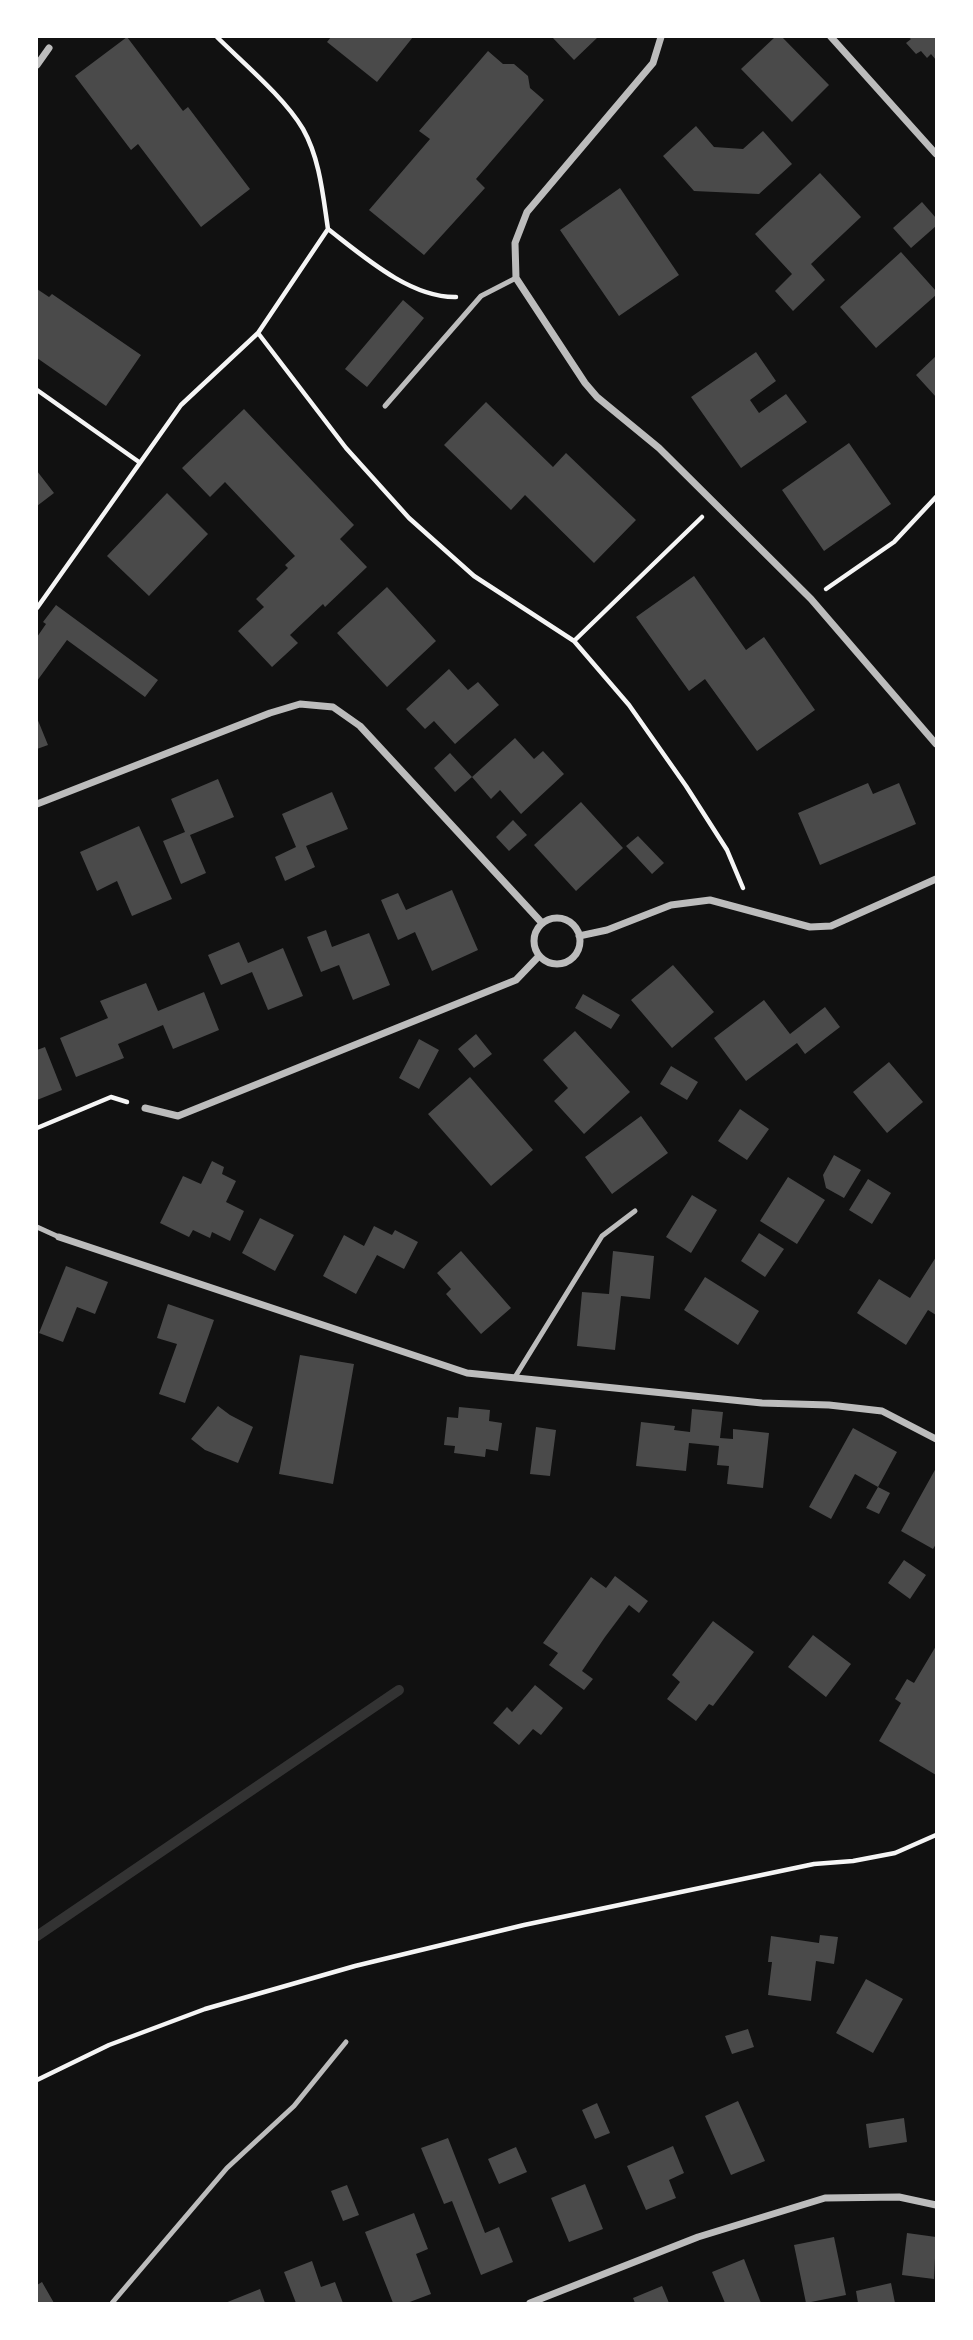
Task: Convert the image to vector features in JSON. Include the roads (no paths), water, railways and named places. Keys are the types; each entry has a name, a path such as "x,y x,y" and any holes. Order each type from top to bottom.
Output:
{"street":[{"path":"661,37 653,62 527,212 515,243 516,278 591,390 659,448 811,599 936,744"},
{"path":"831,37 936,154"},
{"path":"37,65 49,48"},
{"path":"37,804 270,713 300,704 333,707 360,726 542,923"},
{"path":"579,936 607,930 671,905 710,900 810,927 831,926 936,880"},
{"path":"552,917 568,920 574,925 579,936 579,947 575,954 563,963 548,962 539,956 533,939 535,931 552,917"},
{"path":"145,1108 178,1116 516,980 539,956"},
{"path":"59,1237 467,1373 762,1403 829,1405 883,1411 936,1439"},
{"path":"530,2303 698,2237 825,2198 899,2197 936,2205"}],"lane":[{"path":"385,406 481,296 516,278"},
{"path":"515,1377 602,1236 635,1211"},
{"path":"37,1227 59,1237"},
{"path":"112,2303 227,2168 293,2106 346,2042"}],"waterway":[{"path":"37,1936 399,1690"}]}
